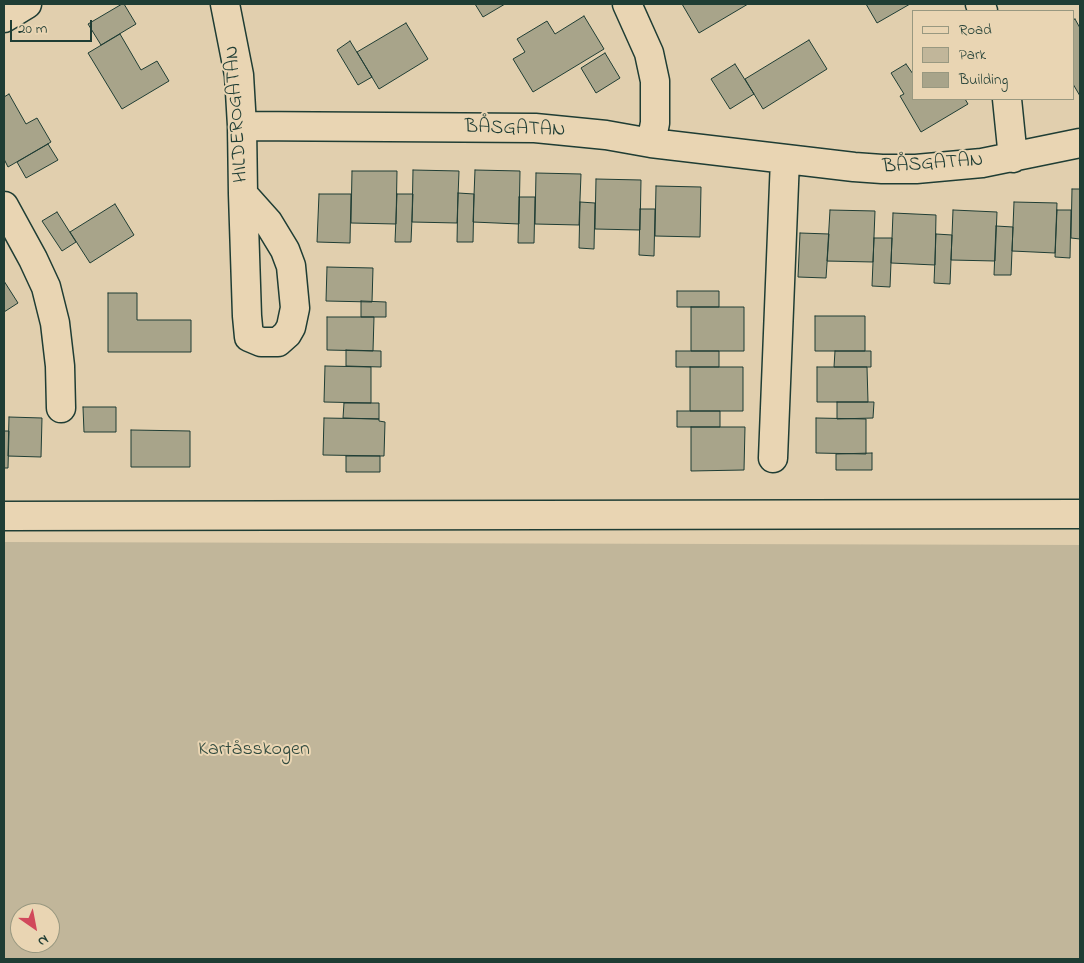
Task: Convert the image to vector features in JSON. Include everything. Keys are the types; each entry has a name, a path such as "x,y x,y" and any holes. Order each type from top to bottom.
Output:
{"street":[{"path":"4,18 26,4"},
{"name":"HILDEROGATAN","path":"225,4 239,75 243,194"},
{"path":"627,4 648,53 655,81 655,123 651,143"},
{"path":"1006,100 1013,158"},
{"name":"BÅSGATAN","path":"242,126 535,128 606,135 651,143 854,167 916,169 1013,158 1080,144"},
{"path":"773,458 785,158"},
{"path":"4,206 34,259 46,287 55,323 60,366 61,408"},
{"path":"4,516 1080,514"}],"green space":[{"name":"Kartåsskogen","path":"4,542 1080,545 1080,959 4,959"}],"building":[{"path":"124,4 136,24 101,45 88,24"},
{"path":"475,4 505,4 483,17"},
{"path":"682,4 748,4 699,33"},
{"path":"866,4 910,4 877,23"},
{"path":"584,16 604,49 533,92 513,59 525,52 517,39 547,21 555,34"},
{"path":"1074,20 1080,28 1080,96 1074,86"},
{"path":"406,23 428,59 379,89 357,52"},
{"path":"120,34 141,70 157,61 169,81 122,109 88,53"},
{"path":"809,40 827,69 763,109 745,79"},
{"path":"350,41 372,77 358,85 337,50"},
{"path":"605,53 620,78 596,93 581,68"},
{"path":"735,64 754,94 730,109 711,79"},
{"path":"906,64 912,73 912,100 966,100 968,104 921,132 900,96 904,94 891,73"},
{"path":"9,94 26,124 37,118 51,142 8,167 4,159 4,97"},
{"path":"48,144 58,160 26,178 17,162"},
{"path":"413,170 459,171 457,223 412,222"},
{"path":"475,170 520,171 519,224 473,222"},
{"path":"352,171 397,171 396,224 351,223"},
{"path":"536,173 581,174 579,225 535,224"},
{"path":"596,179 641,180 640,230 595,229"},
{"path":"656,186 701,187 700,237 655,236"},
{"path":"1072,189 1080,189 1080,239 1071,238"},
{"path":"458,193 474,194 473,242 457,242"},
{"path":"319,194 351,194 350,243 317,242"},
{"path":"397,194 413,194 411,242 395,242"},
{"path":"519,197 535,197 534,243 518,243"},
{"path":"580,202 595,203 594,249 579,248"},
{"path":"1014,202 1057,203 1055,253 1012,251"},
{"path":"115,204 134,235 90,263 70,232"},
{"path":"640,209 655,209 654,256 639,255"},
{"path":"830,210 875,211 873,262 827,261"},
{"path":"953,210 997,212 995,261 951,260"},
{"path":"1057,210 1071,210 1070,258 1055,257"},
{"path":"57,212 76,242 62,251 42,221"},
{"path":"893,213 936,215 935,265 891,263"},
{"path":"996,226 1013,227 1011,275 994,275"},
{"path":"800,233 829,234 826,278 798,277"},
{"path":"936,234 952,235 950,284 934,283"},
{"path":"874,238 892,238 890,287 872,286"},
{"path":"327,267 373,268 372,302 326,301"},
{"path":"4,281 18,303 4,312"},
{"path":"677,291 719,291 719,307 677,307"},
{"path":"108,293 137,293 137,320 191,320 191,352 108,352"},
{"path":"361,301 386,302 386,317 361,317"},
{"path":"691,307 744,307 744,351 691,351"},
{"path":"815,316 865,316 865,351 815,351"},
{"path":"327,317 374,317 373,351 327,350"},
{"path":"346,350 381,351 381,367 346,366"},
{"path":"676,351 719,351 719,367 676,367"},
{"path":"835,351 871,351 871,367 834,367"},
{"path":"325,366 371,367 371,403 324,402"},
{"path":"690,367 743,367 743,411 690,411"},
{"path":"817,367 867,367 868,402 817,402"},
{"path":"837,402 874,402 873,418 837,419"},
{"path":"344,403 379,403 379,419 343,418"},
{"path":"83,407 116,407 116,432 84,432"},
{"path":"677,411 720,411 720,427 677,427"},
{"path":"9,417 42,418 41,457 8,456"},
{"path":"324,418 379,419 379,421 385,422 384,456 323,455"},
{"path":"816,418 866,419 866,454 816,453"},
{"path":"691,427 745,427 744,470 691,471"},
{"path":"131,430 190,431 190,467 131,467"},
{"path":"4,431 9,431 8,468 4,468"},
{"path":"872,453 872,470 836,470 836,454"},
{"path":"346,456 380,456 380,472 346,472"}]}
